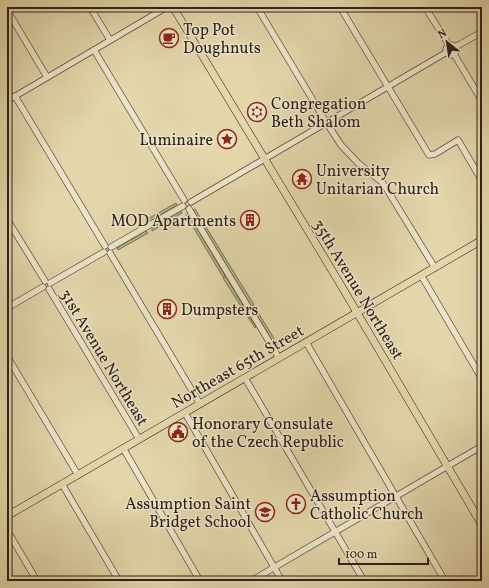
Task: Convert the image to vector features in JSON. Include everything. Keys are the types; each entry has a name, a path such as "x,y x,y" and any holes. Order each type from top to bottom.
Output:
{"main road":[{"name":"35th Avenue Northeast","path":"173,7 357,312 482,525"},
{"name":"Northeast 65th Street","path":"8,513 78,475 482,240"}],"street":[{"path":"90,7 110,40"},
{"path":"7,101 167,7"},
{"path":"256,7 326,122 349,154 383,182 435,268"},
{"path":"340,7 428,155 435,154 458,140 482,181"},
{"path":"426,7 449,45 453,45 455,47"},
{"path":"7,10 47,77"},
{"path":"455,47 482,32"},
{"path":"447,52 446,48 449,45"},
{"path":"455,47 456,51 454,54 482,101"},
{"path":"94,50 183,203 185,209 189,208 279,358"},
{"path":"7,308 108,250 188,200 191,202 447,52"},
{"path":"447,52 454,54"},
{"path":"15,96 200,404"},
{"path":"189,208 191,206 191,202"},
{"name":"31st Avenue Northeast","path":"7,219 139,439"},
{"path":"421,275 482,379"},
{"path":"306,342 445,581"},
{"path":"7,356 78,475"},
{"path":"245,378 364,581"},
{"path":"185,413 282,581"},
{"path":"251,581 482,446"},
{"name":"31st Avenue Northeast","path":"123,448 200,581"},
{"path":"62,484 119,581"},
{"path":"7,530 37,581"}],"green space":[{"path":"176,203 177,205 147,223 146,220"},
{"path":"195,209 254,305 251,306 193,210"},
{"path":"181,211 182,213 152,231 152,228"},
{"path":"188,213 225,276 223,277 186,215"},
{"path":"146,231 148,233 118,250 117,248"},
{"path":"226,277 256,327 255,328 223,278"},
{"path":"254,306 278,345 276,347 252,307"}],"place":[{"name":"Top Pot Doughnuts","path":"169,38"},
{"name":"Congregation Beth Shalom","path":"257,112"},
{"name":"Luminaire","path":"227,139"},
{"name":"University Unitarian Church","path":"302,179"},
{"name":"MOD Apartments","path":"250,220"},
{"name":"Dumpsters","path":"167,309"},
{"name":"Honorary Consulate of the Czech Republic","path":"178,432"},
{"name":"Assumption Catholic Church","path":"296,504"},
{"name":"Assumption Saint Bridget School","path":"265,512"}]}
